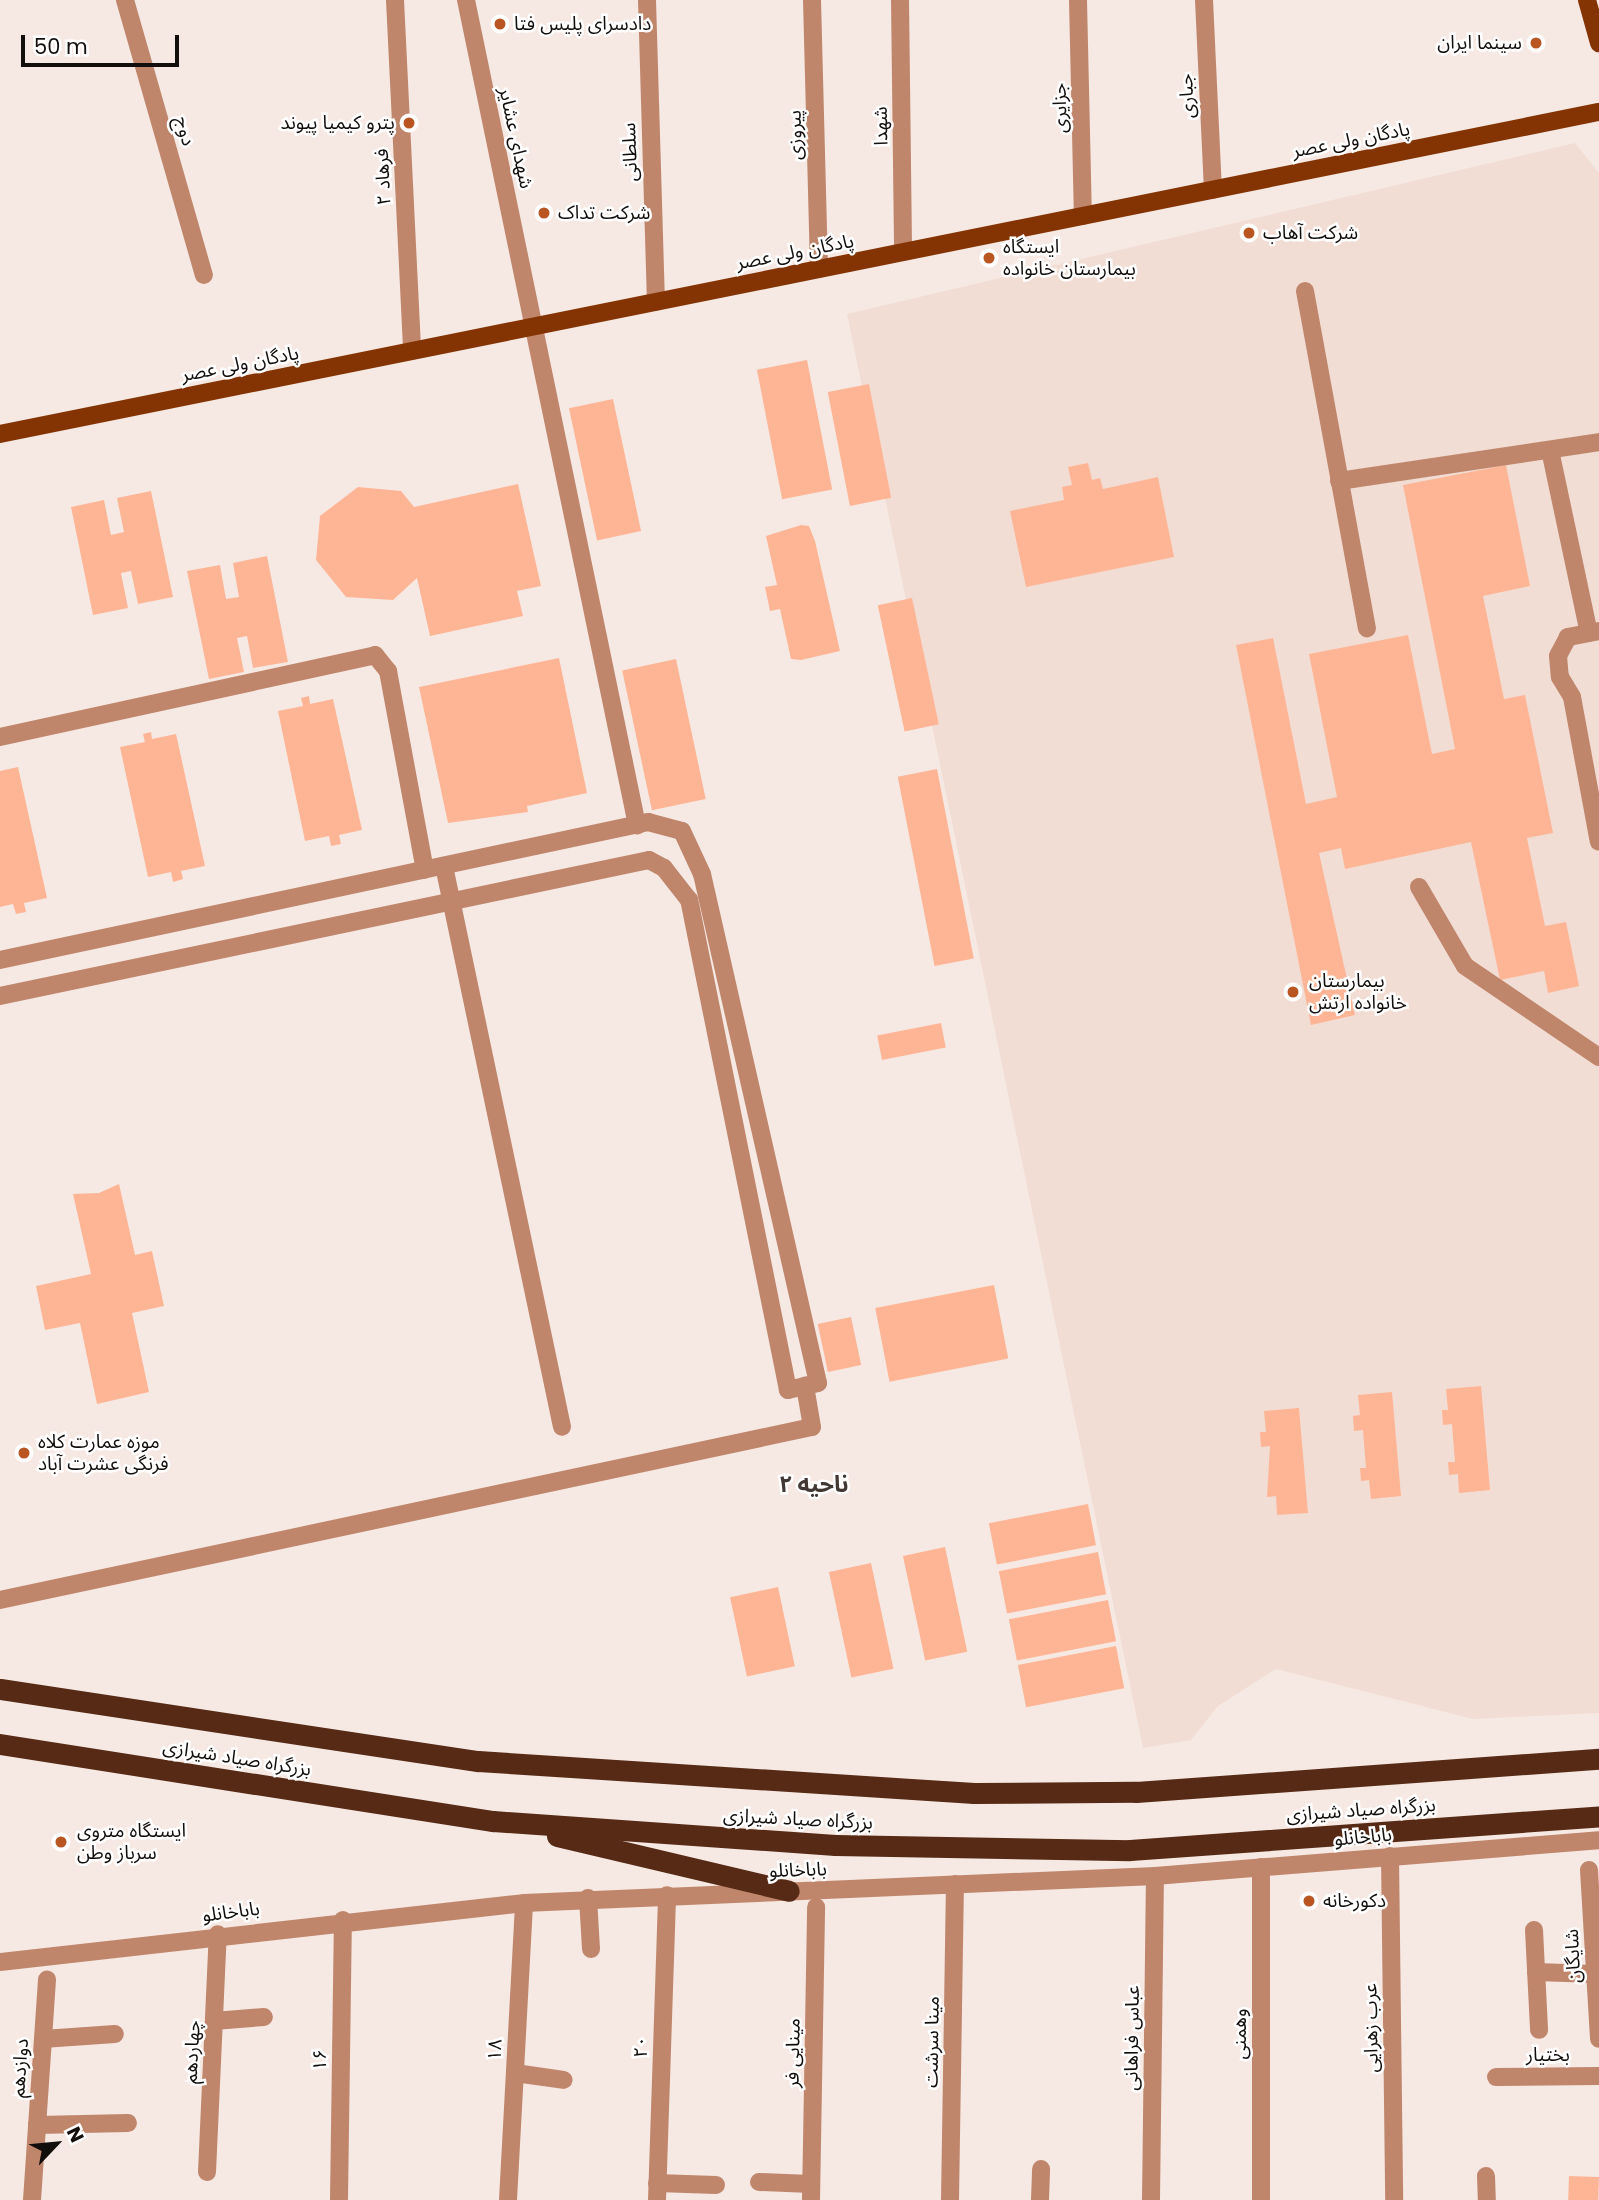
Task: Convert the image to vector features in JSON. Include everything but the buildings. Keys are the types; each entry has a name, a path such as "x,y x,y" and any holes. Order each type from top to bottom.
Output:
{"highway":[{"name":"بزرگراه صیاد شیرازی","path":"0,1689 478,1761 974,1793 1136,1792 1599,1759"},
{"name":"بزرگراه صیاد شیرازی","path":"0,1744 493,1821 835,1845 1042,1851 1599,1816"},
{"path":"493,1821 789,1891"}],"main road":[{"path":"1587,0 1599,43"},
{"name":"پادگان ولی عصر","path":"0,434 1599,112"}],"street":[{"name":"دوج","path":"125,0 204,275"},
{"name":"فرهاد ۲","path":"395,0 412,351"},
{"name":"شهدای عشایر","path":"466,0 637,825"},
{"name":"سلطانی","path":"646,0 656,302"},
{"name":"پیروزی","path":"813,0 819,269"},
{"name":"شهدا","path":"900,0 903,252"},
{"name":"جزایری","path":"1079,0 1083,216"},
{"name":"جباری","path":"1204,0 1213,190"},
{"path":"1304,290 1367,628"},
{"path":"1339,481 1599,442"},
{"path":"1550,450 1594,632 1568,637 1558,656 1599,842"},
{"path":"0,737 375,655 388,671 425,870"},
{"path":"0,960 663,821 682,831 702,874 818,1383 788,1390 689,900 649,860 0,996"},
{"path":"444,866 562,1427"},
{"path":"1419,887 1465,966 1599,1057"},
{"path":"0,1600 812,1427 805,1386"},
{"name":"باباخانلو","path":"0,1962 343,1920 588,1898 1155,1876 1599,1840"},
{"name":"عرب زهرایی","path":"1391,1856 1394,2200"},
{"name":"وهمنی","path":"1261,1867 1261,2200"},
{"name":"شایگان","path":"1589,1870 1599,2039"},
{"name":"عباس فراهانی","path":"1151,2200 1155,1876"},
{"name":"مینا سرشت","path":"950,2200 955,1884"},
{"name":"۲۰","path":"657,2192 667,1895"},
{"path":"588,1898 590,1949"},
{"name":"۱۸","path":"508,2200 524,1903"},
{"name":"مینایی فر","path":"811,2192 816,1907"},
{"name":"۱۶","path":"339,2200 343,1920"},
{"path":"1534,1930 1539,2031"},
{"name":"چهاردهم","path":"207,2172 218,1934"},
{"path":"1536,1972 1595,1975"},
{"name":"دوازدهم","path":"32,2200 47,1980"},
{"path":"214,2021 264,2017"},
{"path":"43,2039 115,2034"},
{"path":"515,2073 564,2080"},
{"name":"بختیار","path":"1496,2077 1599,2076"},
{"path":"37,2125 128,2123"},
{"path":"1040,2200 1041,2169"},
{"path":"1486,2176 1486,2200"},
{"path":"759,2182 811,2192"},
{"path":"657,2192 716,2185"}],"shaded area":[{"name":"بیمارستان خانواده ارتش","path":"1575,143 1599,173 1599,1713 1473,1719 1276,1669 1218,1706 1191,1740 1143,1748 847,314"}],"place":[{"name":"دادسرای پلیس فتا","path":"500,24"},
{"name":"سینما ایران","path":"1536,43"},
{"name":"پترو کیمیا پیوند","path":"409,123"},
{"name":"شرکت تداک","path":"544,213"},
{"name":"شرکت آهاب","path":"1249,233"},
{"name":"ایستگاه بیمارستان خانواده","path":"989,258"},
{"name":"بیمارستان خانواده ارتش","path":"1293,992"},
{"name":"موزه عمارت کلاه فرنگی عشرت آباد","path":"24,1453"},
{"name":"ایستگاه متروی سرباز وطن","path":"61,1842"},
{"name":"دکورخانه","path":"1309,1901"}],"district":[{"name":"ناحیه ۲","path":"814,1484"}]}
